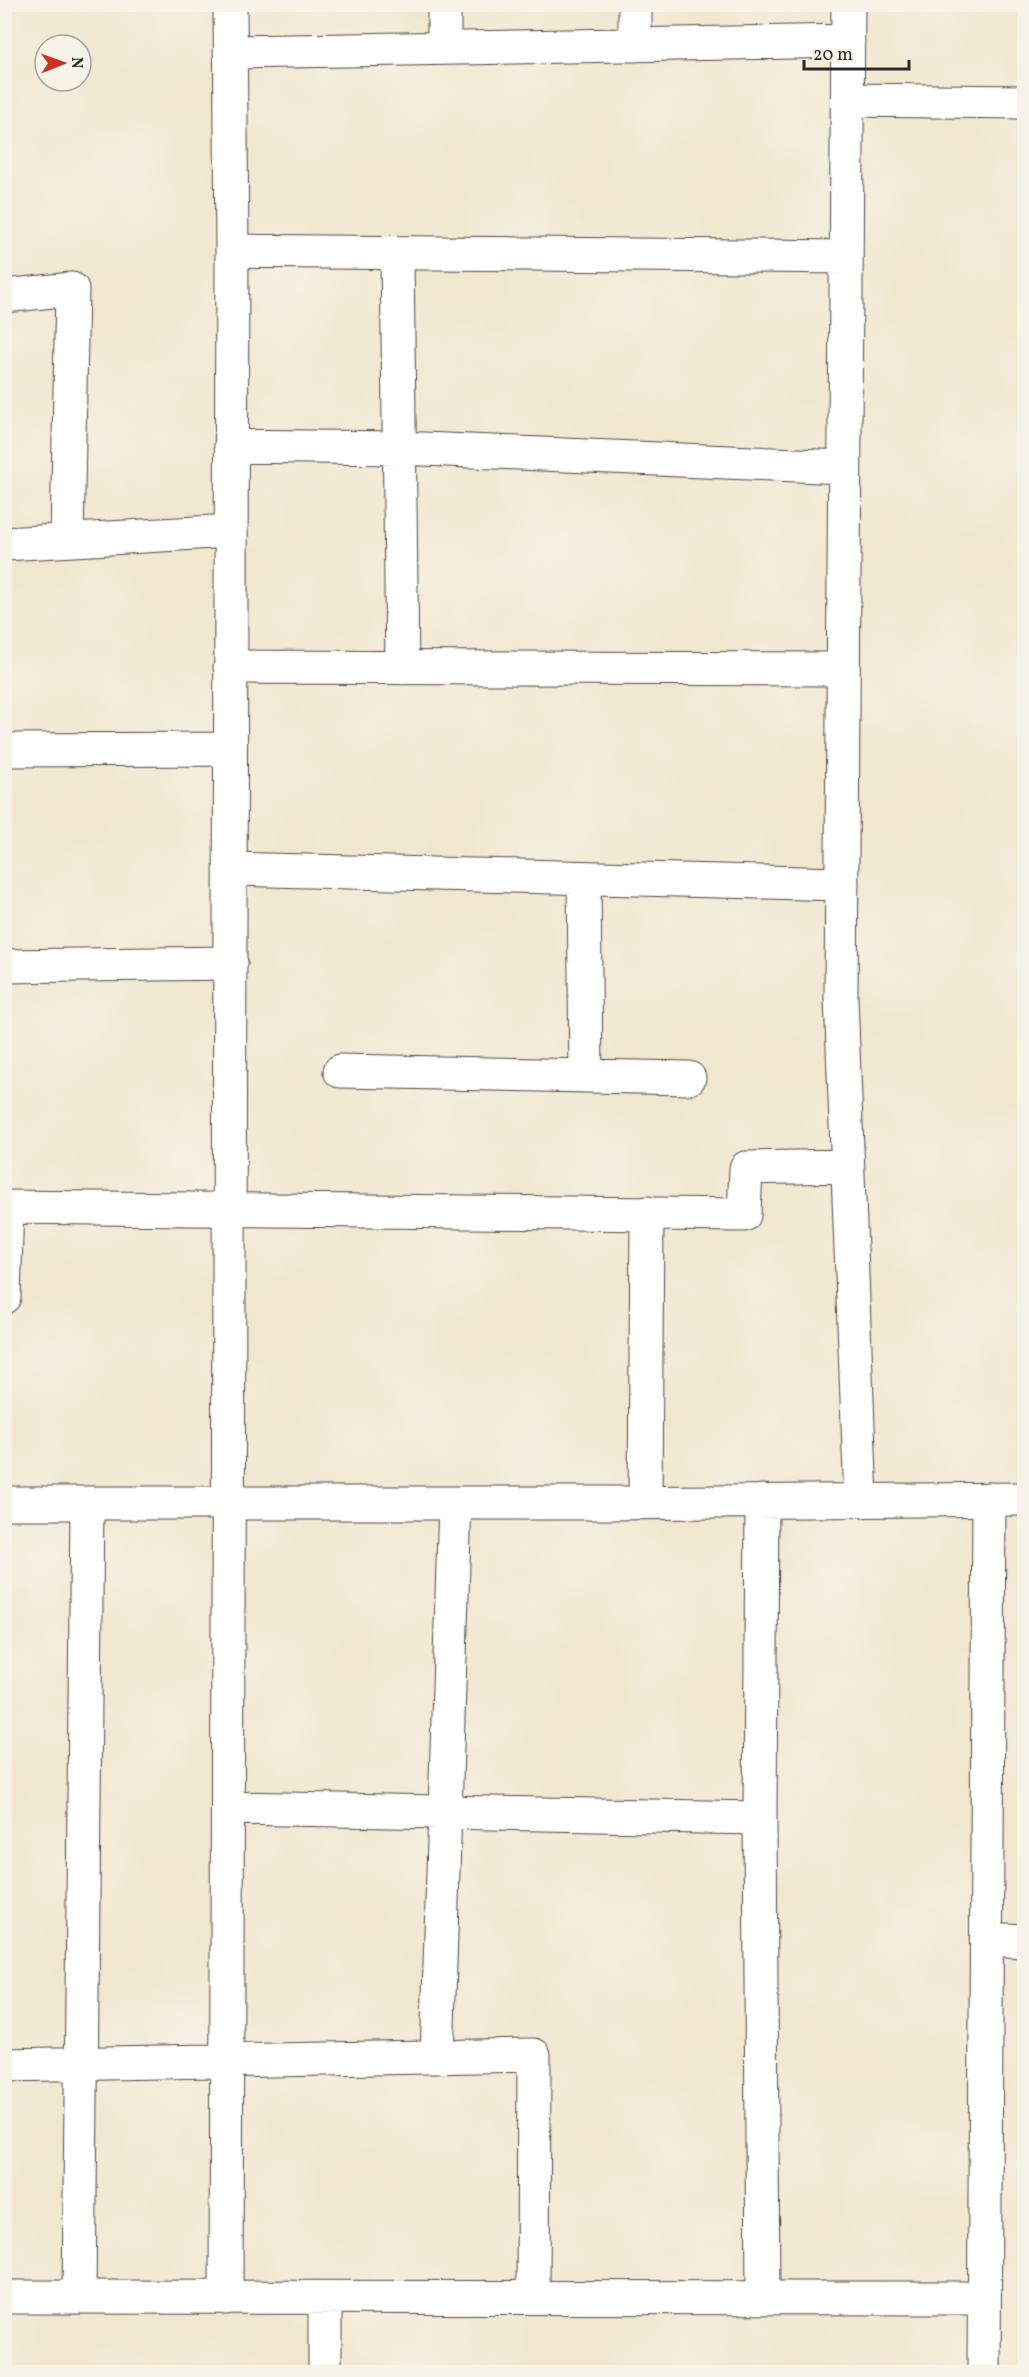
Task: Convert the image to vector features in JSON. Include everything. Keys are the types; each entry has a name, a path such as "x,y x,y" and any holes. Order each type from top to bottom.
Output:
{"street":[{"path":"226,2298 231,963 230,4"},
{"path":"444,4 444,48"},
{"path":"635,4 635,45"},
{"path":"848,4 841,998 861,1500"},
{"path":"230,52 848,41"},
{"path":"848,100 1024,102"},
{"path":"232,251 846,257"},
{"path":"398,253 402,668"},
{"path":"4,296 72,289 67,540"},
{"path":"231,446 400,448 844,467"},
{"path":"4,544 231,531"},
{"path":"230,667 843,669"},
{"path":"4,750 230,749"},
{"path":"231,869 842,884"},
{"path":"584,878 586,1076"},
{"path":"4,966 231,963"},
{"path":"340,1071 689,1078"},
{"path":"4,1297 6,1207 744,1215 746,1168 847,1166"},
{"path":"645,1502 648,1213"},
{"path":"984,2373 989,1499"},
{"path":"4,1503 1024,1499"},
{"path":"762,1501 760,1818 763,2298"},
{"path":"79,2297 87,1503"},
{"path":"437,2057 455,1503"},
{"path":"228,1808 760,1818"},
{"path":"987,1940 1024,1941"},
{"path":"4,2066 534,2055 533,2296"},
{"path":"4,2297 984,2298"},
{"path":"325,2298 325,2373"}]}
